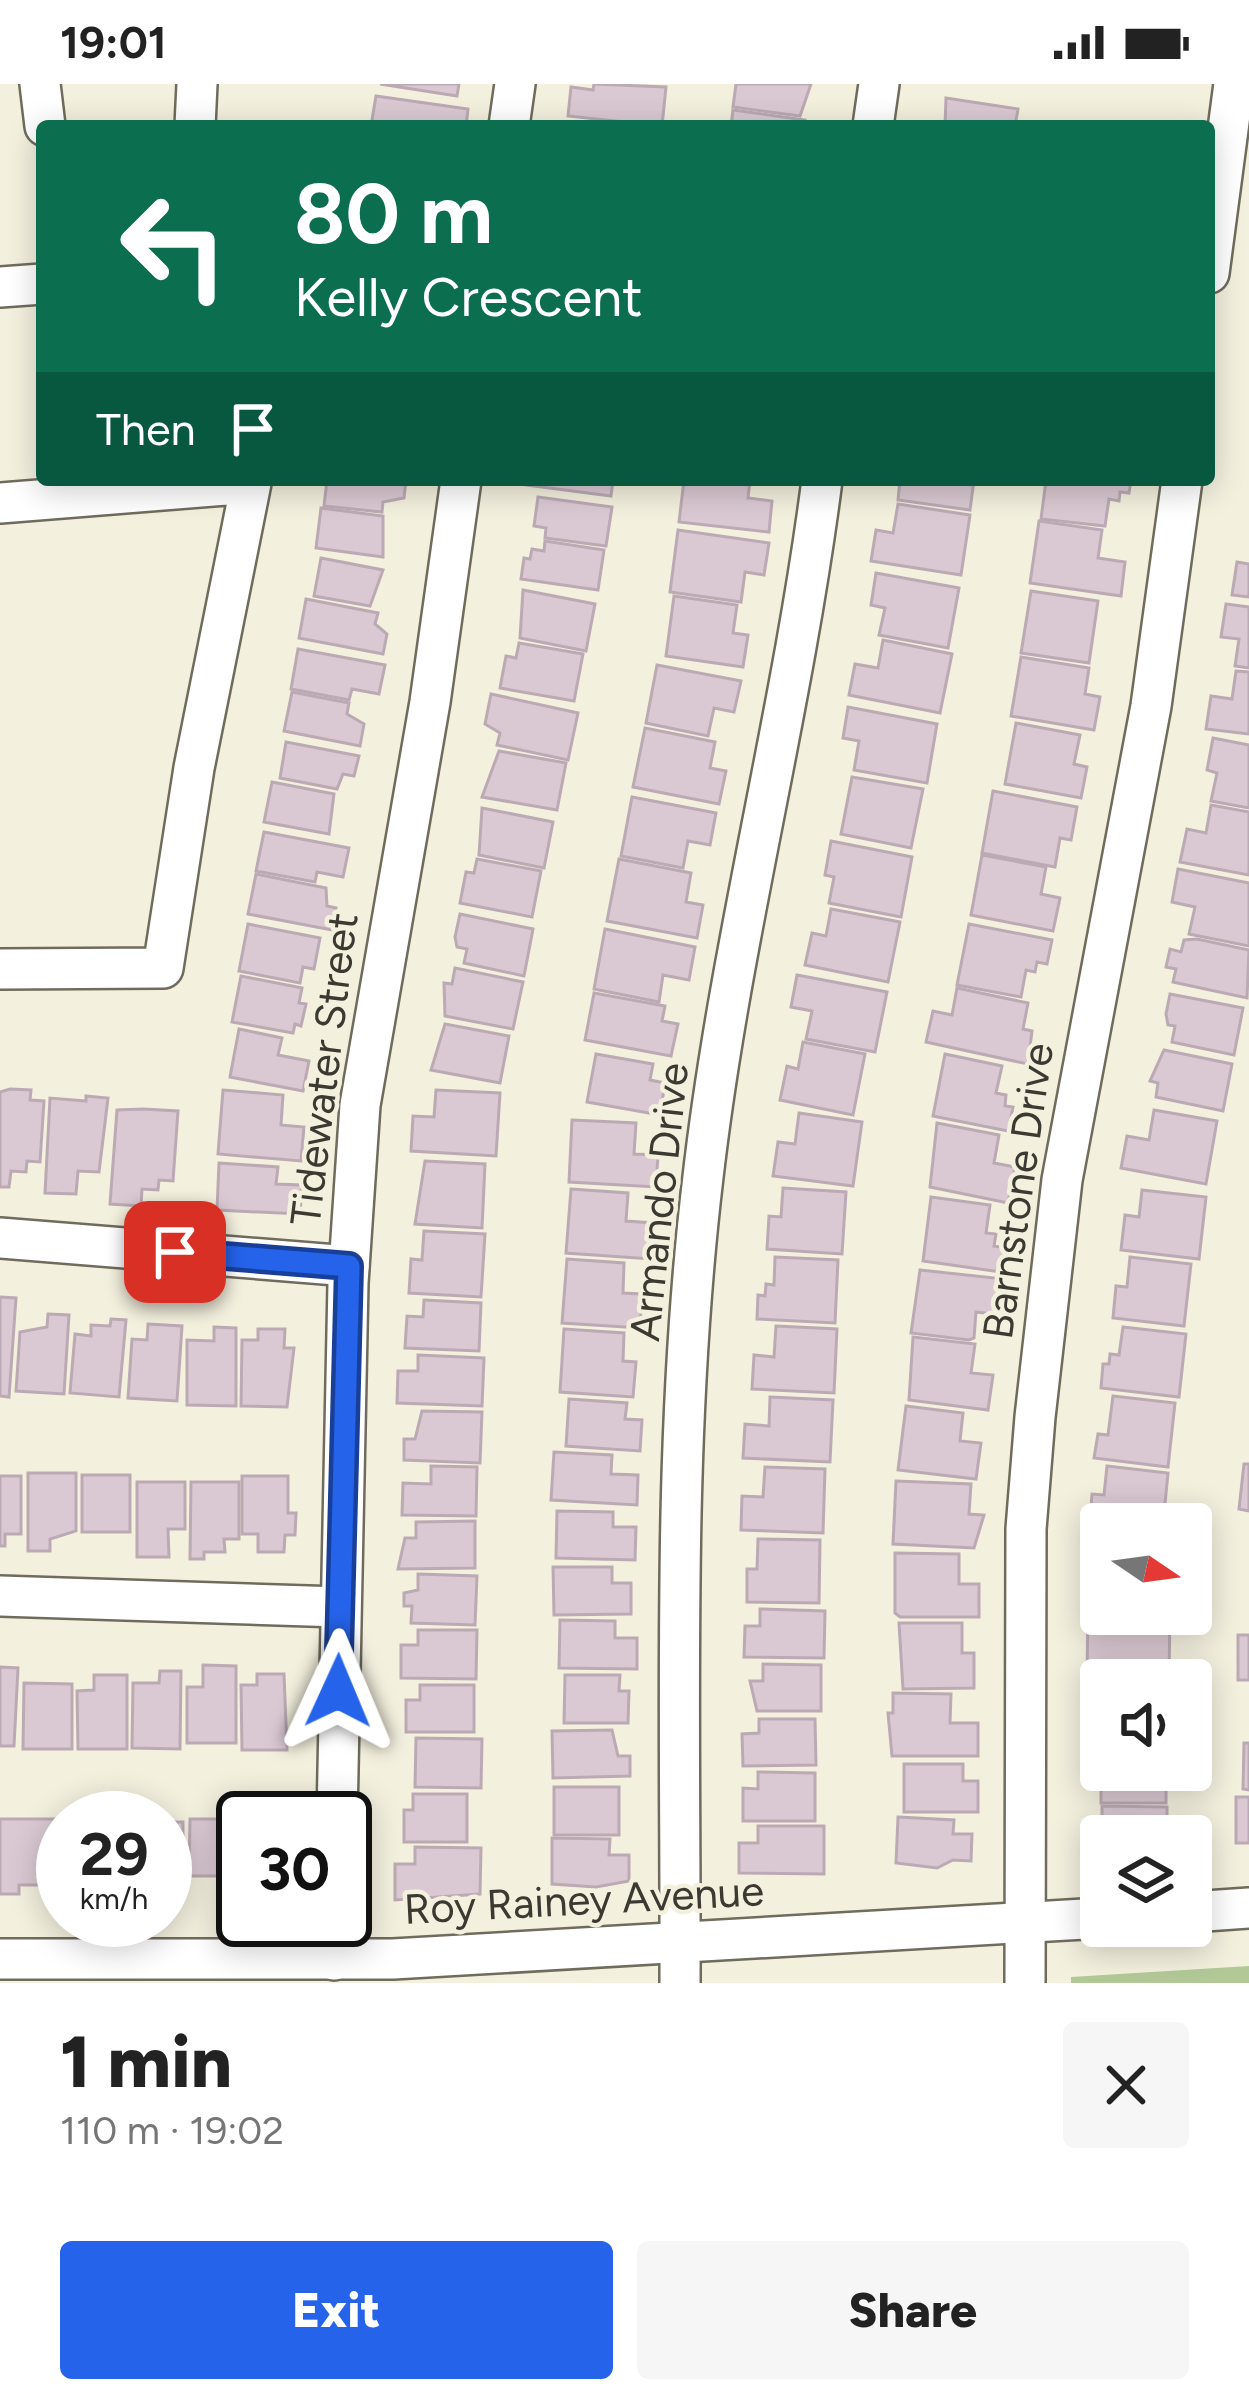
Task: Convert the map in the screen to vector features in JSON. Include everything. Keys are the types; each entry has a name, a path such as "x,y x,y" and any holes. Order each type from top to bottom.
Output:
{"street":[{"path":"40,84 44,120"},
{"path":"194,120 197,84"},
{"path":"510,120 515,84"},
{"path":"874,120 880,84"},
{"path":"1215,228 1234,84"},
{"path":"0,287 36,284"},
{"path":"0,503 203,486"},
{"path":"0,969 163,968 194,768 250,486"},
{"name":"Tidewater Street","path":"337,1791 349,1266 369,1040 430,702 459,486"},
{"name":"Armando Drive","path":"680,1983 680,1529 702,1184 805,615 821,486"},
{"name":"Barnstone Drive","path":"1025,1983 1026,1529 1035,1418 1062,1180 1151,706 1181,486"},
{"path":"0,1238 349,1266"},
{"path":"0,1596 340,1607"},
{"path":"1212,1911 1249,1908"},
{"name":"Roy Rainey Avenue","path":"0,1959 334,1960 1080,1919"},
{"path":"334,1947 334,1960"}],"green space":[{"path":"1249,1966 1249,1983 1071,1983 1071,1977"}],"building":[{"path":"380,84 459,84 457,96"},
{"path":"594,84 666,87 663,120 568,116 571,87 593,90"},
{"path":"736,84 811,84 800,116 733,107"},
{"path":"376,96 468,109 467,120 372,120"},
{"path":"946,98 1018,109 1016,120 945,120"},
{"path":"733,110 805,120 732,120"},
{"path":"326,486 405,486 404,498 383,502 382,512 324,506"},
{"path":"534,486 612,486 611,496"},
{"path":"683,486 749,486 748,498 772,501 769,532 679,522"},
{"path":"899,486 973,486 970,510 898,500"},
{"path":"1045,486 1130,486 1129,493 1120,492 1119,501 1109,499 1105,526 1041,519"},
{"path":"538,497 612,507 606,546 545,538 546,528 534,526"},
{"path":"898,504 970,515 961,575 871,561 876,530 893,533"},
{"path":"321,508 383,516 383,557 316,548"},
{"path":"1039,521 1102,530 1098,558 1125,562 1121,596 1030,583"},
{"path":"678,530 769,543 764,575 745,572 741,602 670,592"},
{"path":"545,541 604,550 598,590 521,579 524,558 530,559 532,549 544,551"},
{"path":"321,558 383,570 370,606 314,596"},
{"path":"1237,562 1249,564 1249,597 1232,595"},
{"path":"876,573 959,588 948,648 879,635 885,608 871,605"},
{"path":"523,590 595,604 586,651 520,638"},
{"path":"1031,591 1098,601 1089,663 1021,653"},
{"path":"674,596 737,605 733,633 748,635 743,667 666,656"},
{"path":"306,599 378,613 375,624 387,634 383,654 299,638"},
{"path":"1226,604 1249,607 1249,668 1235,666 1239,639 1221,637"},
{"path":"883,640 952,654 940,713 849,695 855,664 878,668"},
{"path":"519,643 583,654 574,701 500,688 506,656 516,658"},
{"path":"298,649 385,665 379,694 352,689 349,700 291,689"},
{"path":"1021,657 1089,668 1085,694 1100,697 1094,730 1011,716"},
{"path":"657,665 741,681 734,712 714,708 708,736 646,723"},
{"path":"1236,671 1249,672 1249,734 1206,729 1211,696 1232,699"},
{"path":"292,692 349,703 347,714 364,724 360,746 284,731"},
{"path":"491,694 578,713 568,760 497,745 500,733 485,724"},
{"path":"848,707 937,724 927,783 854,770 859,741 843,738"},
{"path":"1016,723 1080,735 1074,764 1087,767 1081,798 1005,784"},
{"path":"645,728 715,742 710,768 726,771 719,804 633,787"},
{"path":"1213,738 1249,745 1249,808 1211,801 1217,773 1207,770"},
{"path":"286,742 359,756 354,776 343,774 337,789 280,778"},
{"path":"499,751 566,763 557,810 482,797"},
{"path":"852,777 923,789 911,848 841,834"},
{"path":"272,782 334,794 329,834 264,822"},
{"path":"993,791 1077,807 1071,840 1060,838 1055,867 982,853"},
{"path":"632,797 716,813 710,845 688,841 683,868 621,856"},
{"path":"1211,805 1249,812 1249,875 1180,862 1187,829 1206,833"},
{"path":"482,808 553,822 544,868 479,855"},
{"path":"264,832 349,848 343,877 317,872 315,882 256,871"},
{"path":"831,841 912,857 901,917 829,903 834,877 825,875"},
{"path":"982,855 1046,867 1041,894 1060,898 1053,931 971,915"},
{"path":"477,859 541,871 532,917 460,903 466,872 474,873"},
{"path":"619,859 691,873 686,902 703,905 697,938 607,921"},
{"path":"1178,869 1249,883 1249,946 1189,934 1195,907 1172,902"},
{"path":"256,874 326,888 327,906 336,908 332,930 248,914"},
{"path":"831,909 900,922 888,982 805,965 812,933 826,936"},
{"path":"460,914 533,929 524,976 464,963 467,949 457,947 455,937"},
{"path":"248,924 320,938 314,969 303,967 300,983 239,971"},
{"path":"969,924 1052,940 1047,964 1037,962 1035,972 1026,970 1021,997 957,985"},
{"path":"605,929 695,947 689,980 663,975 659,1002 594,989"},
{"path":"1184,940 1249,950 1247,998 1173,982 1176,969 1166,967 1170,949 1181,952"},
{"path":"455,968 523,982 513,1029 445,1016 444,983 452,984"},
{"path":"797,975 887,992 875,1052 806,1039 812,1011 791,1007"},
{"path":"241,976 302,988 299,1003 306,1004 301,1026 295,1024 293,1033 232,1022"},
{"path":"957,988 1028,1003 1023,1029 1032,1031 1028,1064 926,1042 933,1011 952,1015"},
{"path":"594,993 665,1006 662,1021 678,1024 671,1056 585,1040"},
{"path":"1170,994 1243,1008 1234,1055 1172,1042 1175,1026 1168,1025 1166,1014"},
{"path":"445,1024 509,1036 500,1083 431,1070"},
{"path":"239,1029 282,1038 278,1055 309,1061 303,1091 230,1077"},
{"path":"803,1042 865,1054 853,1115 780,1100 787,1066 798,1069"},
{"path":"1164,1050 1232,1064 1223,1111 1156,1097 1158,1083 1150,1081"},
{"path":"596,1054 653,1064 650,1080 665,1083 660,1115 587,1102"},
{"path":"945,1054 1002,1066 996,1093 1006,1095 1005,1106 1013,1107 1008,1131 933,1116"},
{"path":"31,1090 30,1100 44,1101 40,1162 27,1161 26,1172 11,1171 9,1187 0,1187 0,1092"},
{"path":"223,1090 283,1095 281,1125 304,1127 301,1161 218,1154"},
{"path":"436,1090 500,1093 496,1156 411,1151 413,1116 434,1117"},
{"path":"86,1096 108,1098 99,1172 78,1171 76,1194 45,1193 50,1098 86,1101"},
{"path":"117,1110 178,1111 173,1181 159,1180 158,1190 142,1189 141,1206 110,1204"},
{"path":"1154,1110 1217,1121 1206,1184 1121,1168 1127,1136 1149,1140"},
{"path":"799,1113 862,1122 853,1186 773,1176 778,1142 795,1144"},
{"path":"572,1120 636,1123 634,1154 658,1155 656,1187 569,1182"},
{"path":"937,1123 999,1135 994,1163 1015,1167 1008,1203 930,1187"},
{"path":"425,1161 485,1164 482,1228 415,1224"},
{"path":"219,1163 278,1167 276,1184 302,1185 300,1214 217,1210"},
{"path":"783,1188 846,1192 842,1254 767,1249 769,1216 781,1217"},
{"path":"571,1189 628,1193 626,1221 654,1223 651,1259 566,1253"},
{"path":"1142,1190 1206,1197 1199,1259 1121,1250 1125,1215 1139,1217"},
{"path":"931,1197 990,1205 986,1233 996,1234 994,1246 1005,1248 1001,1272 923,1261"},
{"path":"424,1231 485,1234 481,1297 409,1293 411,1259 422,1260"},
{"path":"775,1257 838,1260 835,1323 757,1319 758,1295 765,1296 766,1284 774,1285"},
{"path":"1130,1257 1191,1264 1184,1326 1113,1318 1116,1286 1127,1287"},
{"path":"567,1259 624,1263 623,1293 642,1294 640,1328 562,1323"},
{"path":"920,1270 1004,1279 1000,1315 976,1312 974,1338 969,1340 911,1333"},
{"path":"0,1297 16,1298 9,1397 0,1396"},
{"path":"424,1300 481,1303 479,1351 405,1348 407,1316 423,1317"},
{"path":"48,1314 69,1315 64,1394 16,1391 20,1332 47,1327"},
{"path":"111,1319 126,1320 119,1397 70,1393 75,1334 91,1336 91,1325 110,1326"},
{"path":"148,1324 182,1326 177,1401 128,1398 132,1339 147,1340"},
{"path":"776,1326 837,1329 834,1393 752,1389 754,1355 774,1357"},
{"path":"214,1327 236,1328 236,1406 187,1405 187,1340 214,1341"},
{"path":"1123,1327 1186,1334 1179,1397 1101,1388 1103,1364 1109,1364 1110,1354 1119,1355"},
{"path":"258,1329 285,1329 284,1348 294,1348 287,1407 241,1406 242,1340 258,1340"},
{"path":"564,1329 624,1333 623,1361 636,1362 633,1397 560,1392"},
{"path":"913,1337 975,1344 971,1373 993,1375 988,1410 909,1400"},
{"path":"418,1355 484,1358 482,1406 397,1403 398,1371 418,1371"},
{"path":"1113,1396 1175,1403 1168,1467 1094,1458 1098,1434 1108,1435"},
{"path":"770,1397 833,1400 830,1462 743,1458 745,1424 769,1426"},
{"path":"569,1399 627,1403 625,1419 642,1420 640,1451 566,1446"},
{"path":"906,1406 963,1413 960,1441 981,1443 976,1479 898,1470"},
{"path":"422,1411 482,1412 480,1463 404,1460 404,1439 415,1439"},
{"path":"554,1452 612,1455 611,1474 638,1475 637,1505 551,1500"},
{"path":"1244,1464 1249,1464 1249,1511 1239,1509"},
{"path":"431,1466 477,1467 476,1516 402,1515 403,1483 431,1484"},
{"path":"1107,1466 1168,1473 1165,1503 1091,1503 1092,1494 1104,1495"},
{"path":"765,1467 825,1469 823,1533 741,1530 742,1496 763,1497"},
{"path":"28,1473 76,1473 76,1531 50,1539 50,1551 28,1551"},
{"path":"82,1475 130,1475 130,1532 82,1532"},
{"path":"0,1476 21,1476 21,1534 5,1534 5,1546 0,1546"},
{"path":"242,1476 288,1476 288,1513 296,1513 295,1535 285,1535 284,1552 258,1552 258,1534 242,1534"},
{"path":"896,1481 971,1484 969,1514 984,1515 974,1548 893,1544"},
{"path":"137,1482 185,1482 185,1529 168,1529 169,1557 137,1557"},
{"path":"191,1482 239,1482 239,1539 224,1539 225,1552 204,1552 204,1559 190,1559"},
{"path":"557,1511 613,1512 613,1527 636,1527 635,1560 556,1558"},
{"path":"475,1521 475,1568 398,1569 405,1538 416,1538 416,1522"},
{"path":"758,1539 820,1540 819,1603 747,1602 747,1569 757,1569"},
{"path":"895,1553 959,1554 959,1584 979,1584 979,1617 900,1617 895,1613"},
{"path":"553,1567 612,1567 612,1583 631,1583 631,1614 554,1615"},
{"path":"418,1574 477,1576 475,1625 411,1623 412,1606 404,1606 404,1593 418,1590"},
{"path":"760,1609 825,1611 824,1658 744,1657 745,1626 760,1626"},
{"path":"560,1620 615,1621 615,1638 637,1638 637,1669 559,1668"},
{"path":"899,1623 962,1623 962,1653 974,1653 974,1688 903,1689"},
{"path":"418,1630 477,1630 476,1679 401,1678 401,1645 418,1645"},
{"path":"1088,1635 1170,1635 1169,1659 1087,1659"},
{"path":"1238,1635 1249,1635 1249,1680 1238,1680"},
{"path":"763,1664 821,1665 821,1711 757,1711 750,1681 763,1681"},
{"path":"203,1665 236,1666 236,1743 187,1743 187,1687 203,1687"},
{"path":"0,1667 18,1668 14,1746 0,1746"},
{"path":"160,1671 181,1671 180,1749 132,1748 133,1683 159,1683"},
{"path":"257,1674 284,1674 287,1750 242,1750 241,1685 257,1685"},
{"path":"94,1675 127,1675 127,1749 78,1749 77,1691 94,1690"},
{"path":"565,1675 620,1675 619,1691 629,1691 628,1723 564,1723"},
{"path":"24,1683 72,1684 72,1749 23,1749"},
{"path":"420,1685 474,1685 474,1732 406,1732 406,1700 420,1700"},
{"path":"893,1693 951,1694 950,1723 978,1723 978,1756 892,1756 888,1713 893,1713"},
{"path":"759,1719 815,1719 816,1765 743,1766 742,1734 759,1733"},
{"path":"612,1730 618,1756 630,1756 630,1776 553,1778 552,1731"},
{"path":"416,1738 482,1739 481,1788 415,1787"},
{"path":"1244,1743 1249,1743 1249,1790 1243,1789"},
{"path":"904,1764 963,1764 963,1781 978,1781 978,1812 904,1812"},
{"path":"758,1772 815,1773 815,1821 743,1821 743,1788 758,1789"},
{"path":"554,1787 619,1787 619,1835 554,1835"},
{"path":"1101,1791 1166,1791 1166,1803 1101,1803"},
{"path":"413,1794 467,1794 467,1842 404,1842 404,1810 413,1810"},
{"path":"1236,1797 1249,1797 1249,1843 1236,1843"},
{"path":"1102,1806 1167,1807 1167,1815 1102,1815"},
{"path":"898,1817 954,1820 953,1834 972,1834 971,1861 953,1860 937,1868 896,1863"},
{"path":"0,1819 36,1819 36,1885 19,1885 19,1894 0,1894"},
{"path":"192,1819 216,1819 216,1876 192,1876"},
{"path":"758,1826 824,1826 824,1874 739,1873 739,1843 758,1843"},
{"path":"552,1838 610,1839 609,1855 629,1855 629,1881 596,1887 552,1884"},
{"path":"415,1847 481,1848 480,1894 395,1900 395,1864 415,1864"}],"route":[{"path":"175,1252 349,1266 338,1691"}]}
